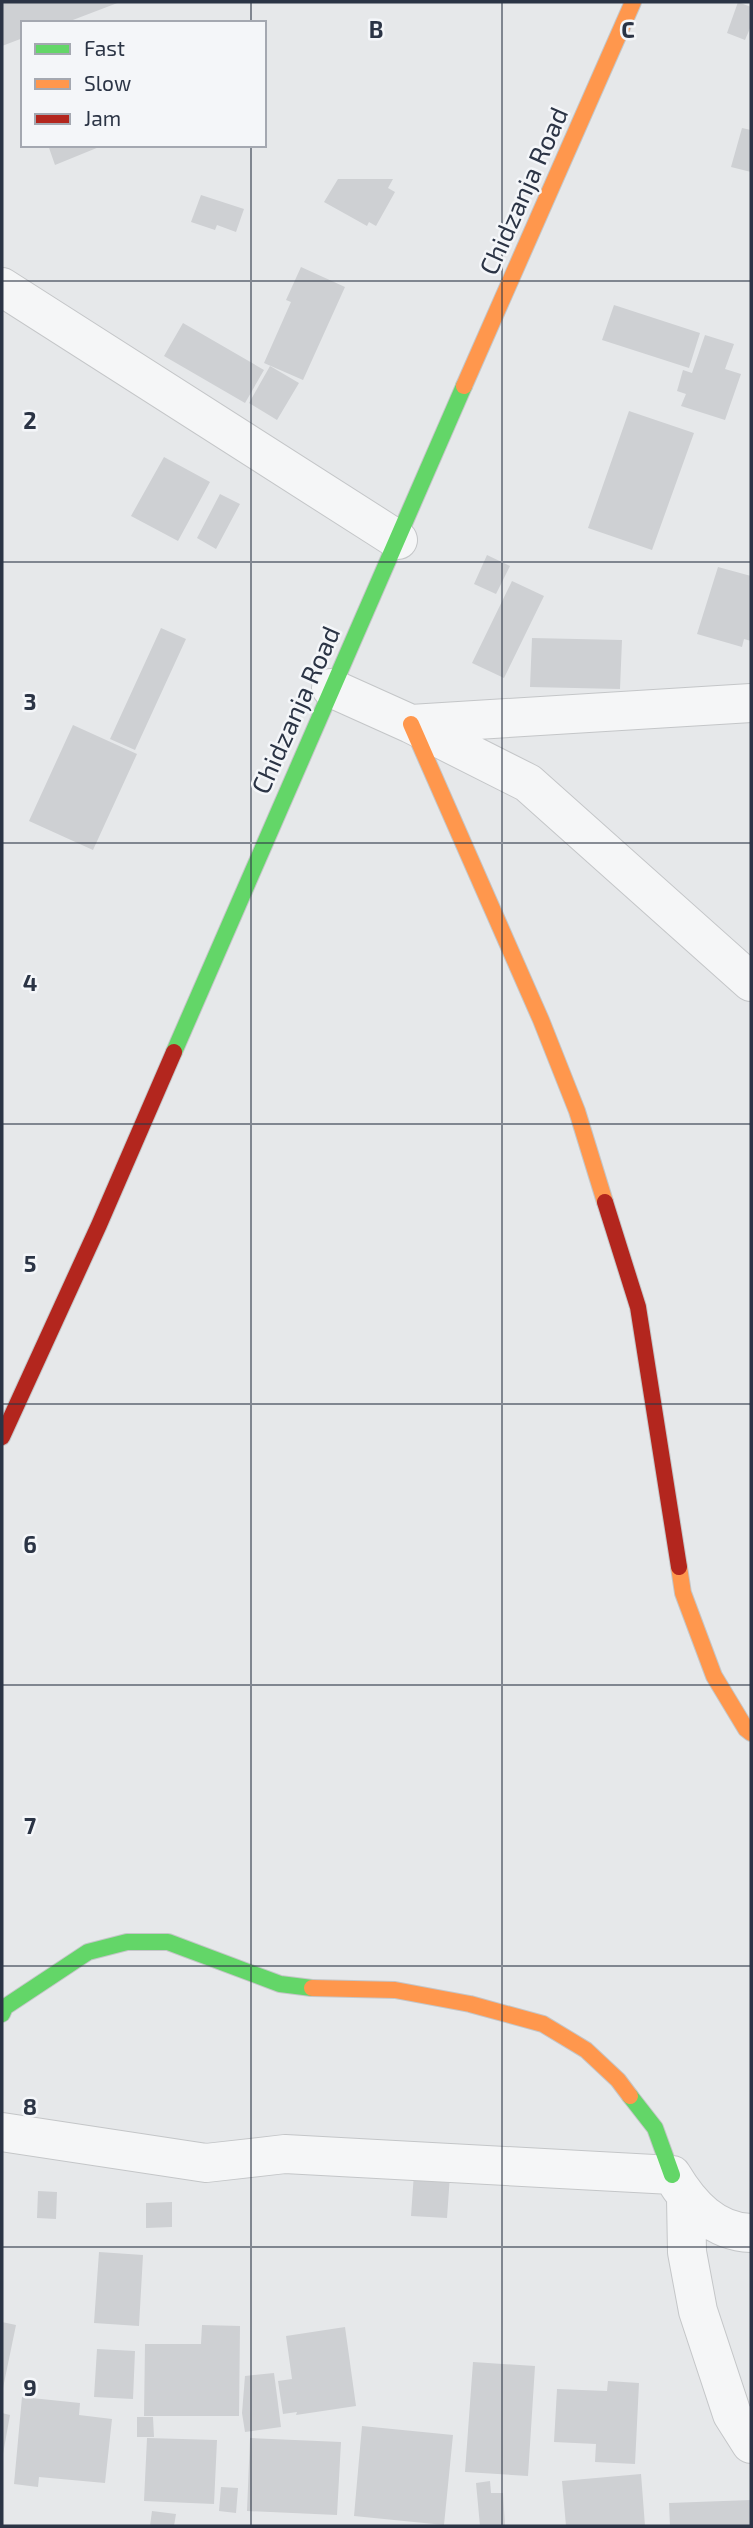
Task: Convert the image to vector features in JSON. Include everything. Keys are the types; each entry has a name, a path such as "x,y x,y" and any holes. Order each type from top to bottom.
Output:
{"street":[{"name":"Chidzanja Road","path":"2,1437 99,1225 331,688 633,2"},
{"path":"2,287 398,540"},
{"path":"331,688 411,724 528,783 751,982"},
{"path":"411,724 751,703"},
{"path":"411,724 541,1020 577,1111 638,1307 683,1593 714,1676 751,1733"},
{"path":"2,2014 5,2007 88,1952 127,1942 168,1942 281,1984 328,1990 395,1990 470,2004 543,2024 586,2050 618,2081 655,2128 679,2186 698,2311 732,2414 751,2444"},
{"path":"2,2132 206,2163 285,2154 679,2186 710,2220 735,2233 751,2233"}],"building":[{"path":"2,2 120,2 70,21 21,21 21,39 2,46"},
{"path":"738,2 751,7 751,26 745,40 727,33"},
{"path":"742,128 751,130 751,172 731,167"},
{"path":"49,147 99,147 55,165"},
{"path":"338,179 393,179 388,188 395,192 376,226 369,222 367,226 324,202"},
{"path":"201,195 244,209 236,232 217,225 215,230 191,222"},
{"path":"301,267 345,287 303,380 264,363 291,302 286,300"},
{"path":"614,305 700,333 689,368 602,340"},
{"path":"183,323 264,370 245,403 164,356"},
{"path":"705,335 734,344 725,369 741,374 725,420 681,406 686,394 677,391 683,370 692,373"},
{"path":"270,366 299,383 277,420 249,403"},
{"path":"629,411 694,433 652,550 588,528"},
{"path":"164,457 210,482 178,541 131,516"},
{"path":"220,494 240,504 216,549 197,538"},
{"path":"487,555 510,566 496,594 474,584"},
{"path":"718,567 751,576 751,641 744,639 742,647 697,634"},
{"path":"512,581 544,596 504,678 472,663"},
{"path":"161,628 186,639 135,750 110,739"},
{"path":"532,638 622,640 620,689 530,687"},
{"path":"73,725 137,754 93,850 29,821"},
{"path":"414,2173 450,2175 447,2218 411,2216"},
{"path":"38,2191 57,2192 56,2219 37,2218"},
{"path":"172,2202 172,2227 146,2228 146,2203"},
{"path":"99,2252 143,2255 139,2326 94,2323"},
{"path":"2,2322 16,2325 3,2388 2,2388"},
{"path":"202,2325 240,2326 239,2416 144,2416 145,2344 201,2344"},
{"path":"345,2327 356,2406 296,2415 297,2412 283,2414 278,2381 292,2379 286,2336"},
{"path":"97,2349 135,2351 133,2399 94,2397"},
{"path":"473,2362 535,2366 528,2476 465,2472"},
{"path":"274,2373 281,2427 245,2432 242,2413 245,2376"},
{"path":"608,2381 639,2383 635,2464 595,2462 596,2444 554,2442 557,2389 607,2391"},
{"path":"22,2397 80,2403 79,2415 112,2419 105,2483 39,2477 38,2487 14,2484"},
{"path":"2,2413 10,2415 3,2454 2,2454"},
{"path":"137,2417 153,2417 154,2437 137,2437"},
{"path":"362,2426 453,2435 444,2525 354,2516"},
{"path":"147,2438 217,2440 214,2504 144,2501"},
{"path":"250,2438 341,2442 337,2515 247,2511"},
{"path":"641,2474 645,2526 566,2526 562,2481"},
{"path":"490,2481 491,2493 503,2493 505,2526 480,2526 476,2483"},
{"path":"221,2487 238,2488 236,2513 219,2511"},
{"path":"751,2500 751,2526 670,2526 669,2503"},
{"path":"152,2511 176,2514 174,2526 150,2526"}],"traffic: fast":[{"path":"174,1052 464,386"},
{"path":"2,2014 5,2007 88,1952 127,1942 168,1942 280,1984 312,1988"},
{"path":"630,2096 655,2128 672,2175"}],"traffic: slow":[{"path":"464,386 633,2"},
{"path":"411,724 541,1020 577,1111 605,1202"},
{"path":"679,1567 683,1593 714,1676 751,1733"},
{"path":"312,1988 395,1990 470,2004 543,2024 586,2050 618,2080 630,2096"}],"traffic: jam":[{"path":"2,1437 174,1052"},
{"path":"605,1202 638,1307 679,1567"}]}
